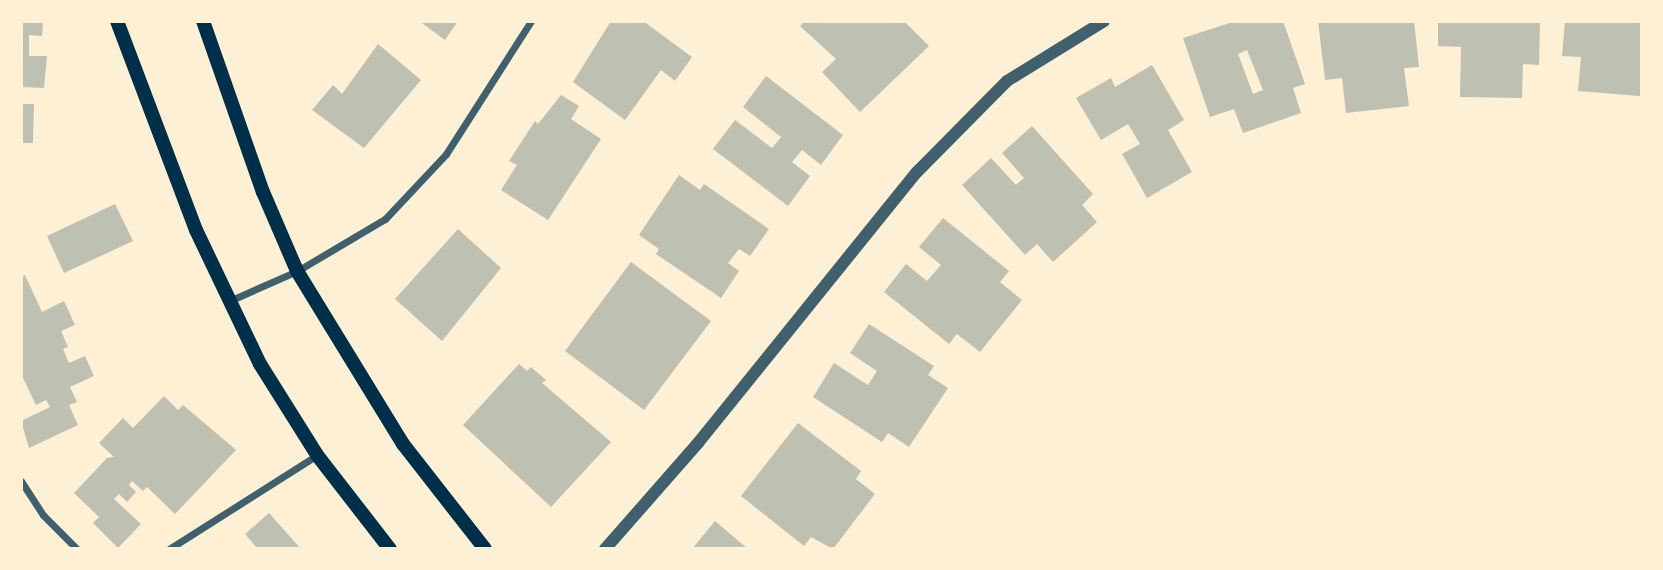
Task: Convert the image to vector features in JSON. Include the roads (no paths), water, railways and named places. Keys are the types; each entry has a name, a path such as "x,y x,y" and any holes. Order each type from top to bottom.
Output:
{"main road":[{"path":"117,21 195,230 228,301 288,413 390,549"},
{"path":"203,21 262,192 297,271 403,444 485,549"}],"street":[{"path":"228,301 297,271 385,219 446,154 531,21"},
{"path":"606,549 698,443 917,172 1007,81 1104,21"},
{"path":"169,549 317,454"},
{"path":"21,481 43,515 77,549"}]}
